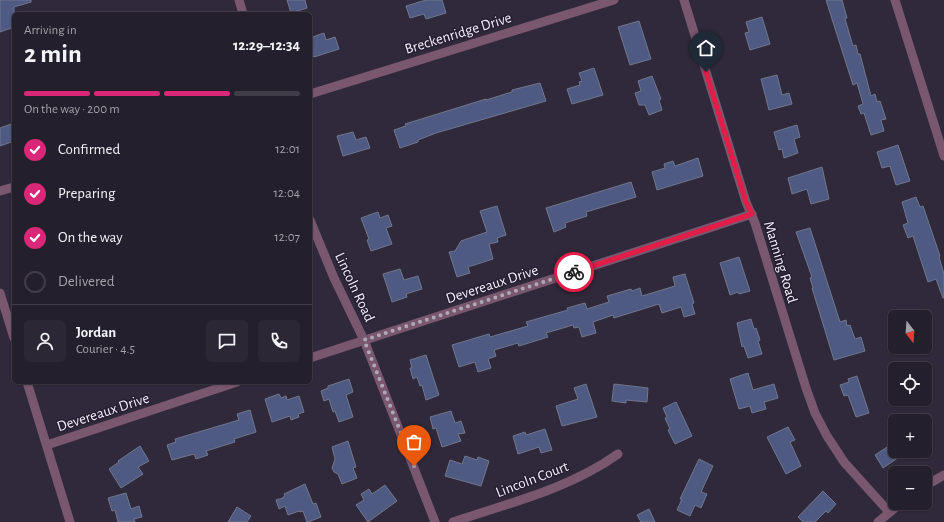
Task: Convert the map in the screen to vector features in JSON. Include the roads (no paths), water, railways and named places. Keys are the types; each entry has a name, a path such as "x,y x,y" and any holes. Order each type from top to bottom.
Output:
{"street":[{"path":"239,0 242,12"},
{"name":"Breckenridge Drive","path":"312,93 614,0"},
{"name":"Manning Road","path":"684,0 746,202 755,223 806,388 815,412 827,436 844,462 889,512"},
{"path":"895,0 944,156"},
{"path":"0,191 12,188"},
{"name":"Devereaux Drive","path":"312,357 752,214"},
{"name":"Lincoln Road","path":"312,225 334,278 364,340 435,522"},
{"path":"0,293 12,332"},
{"path":"29,384 70,522"},
{"name":"Devereaux Drive","path":"47,445 231,384"},
{"name":"Lincoln Court","path":"453,522 551,489 590,471 618,454"},
{"path":"932,482 944,475"},
{"path":"878,522 892,510"}]}
